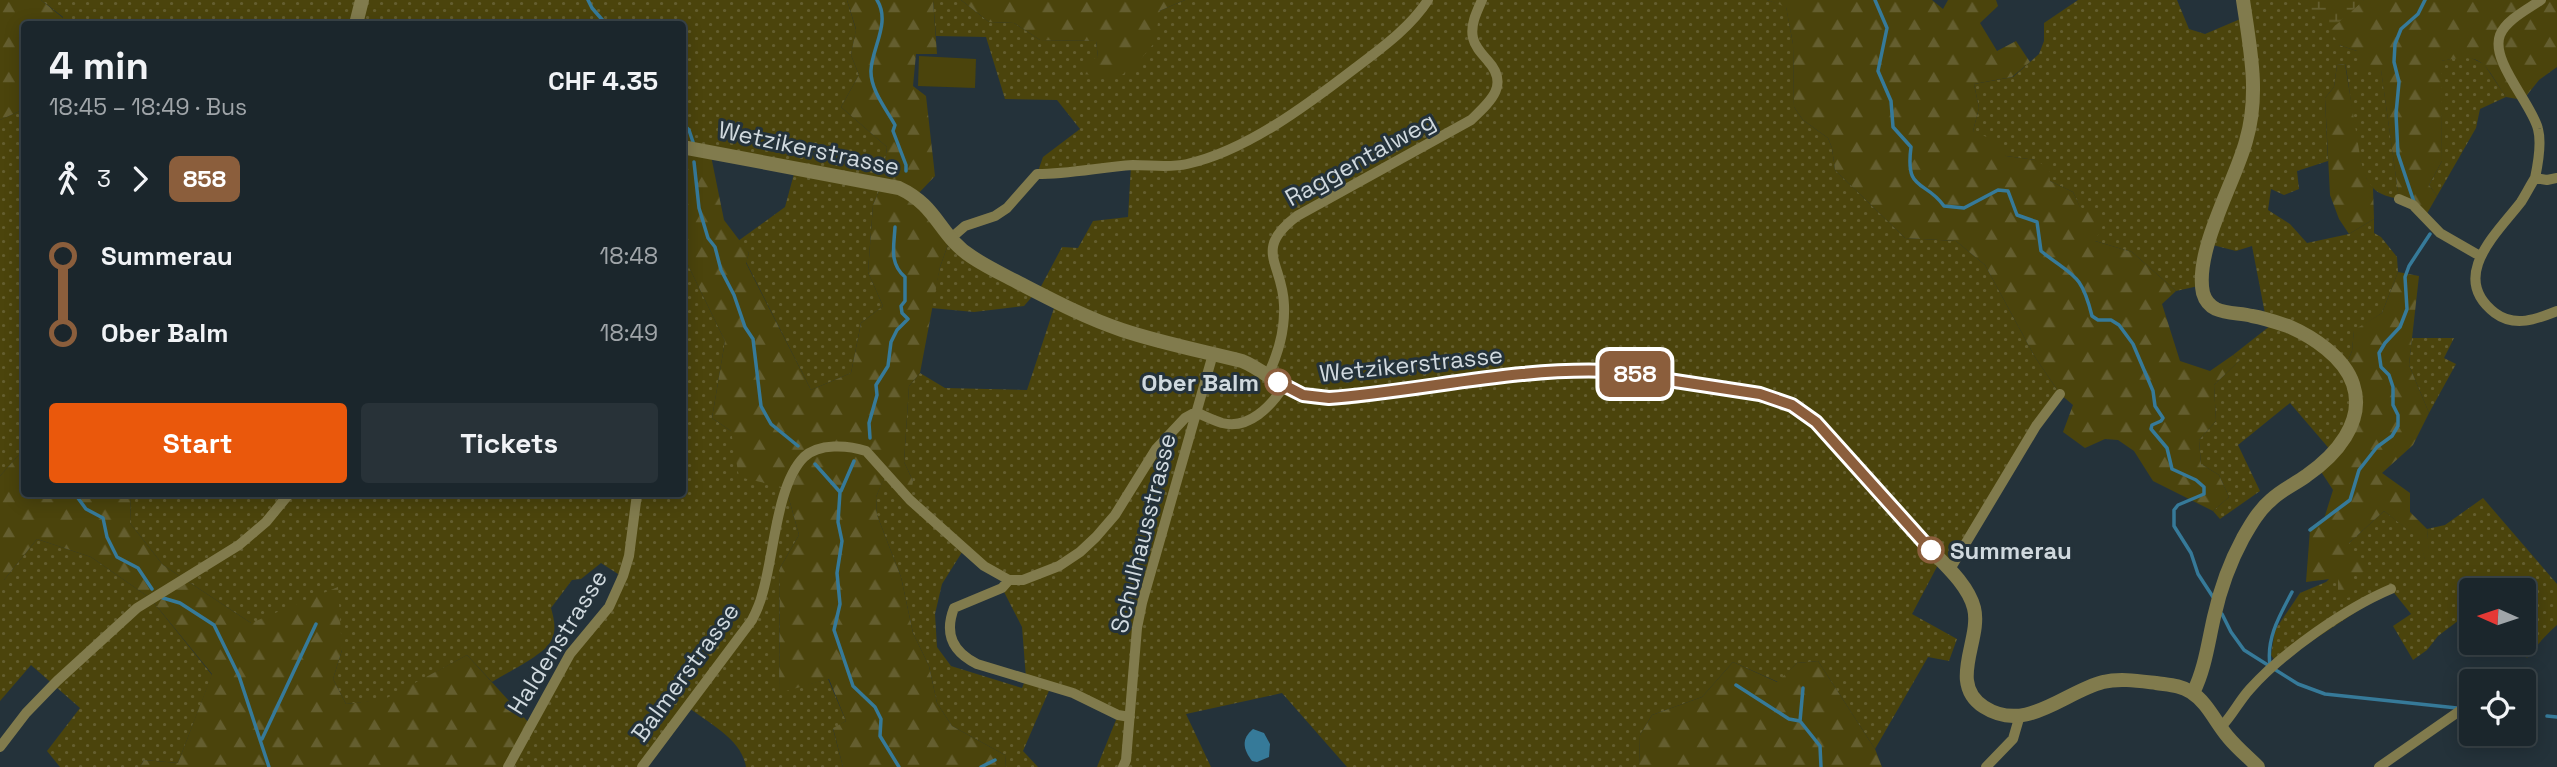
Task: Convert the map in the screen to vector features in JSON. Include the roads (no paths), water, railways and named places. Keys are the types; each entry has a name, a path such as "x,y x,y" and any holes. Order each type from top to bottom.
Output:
{"street":[{"path":"357,21 362,0"},
{"path":"950,239 965,226 995,216 1007,208 1037,174 1061,174 1132,165 1185,164 1216,154 1267,130 1310,102 1383,47 1422,10 1428,0"},
{"name":"Raggentalweg","path":"1268,375 1275,360 1284,317 1284,302 1272,252 1275,237 1297,216 1471,120 1490,102 1497,89 1499,77 1472,37 1473,24 1482,0"},
{"path":"2193,693 2202,677 2223,586 2247,531 2269,502 2318,467 2332,453 2347,434 2356,411 2356,393 2350,377 2340,362 2322,347 2302,333 2276,322 2217,309 2206,300 2203,292 2204,266 2209,244 2246,142 2251,116 2253,70 2243,0"},
{"path":"2541,0 2509,23 2500,36 2499,50 2539,130 2539,162 2535,178 2523,199 2480,256 2476,284 2481,297 2500,317 2533,321 2557,311"},
{"name":"Wetzikerstrasse","path":"686,148 899,188 916,196 930,209 950,239 975,260 1084,315 1122,330 1249,364 1303,395 1329,398 1544,372 1586,370 1610,371 1760,394 1792,405 1816,422 1962,585 1974,607 1974,626 1966,668 1971,692 1986,708 2002,714 2020,715"},
{"path":"2535,178 2557,178"},
{"path":"2399,199 2413,205 2440,233 2480,256"},
{"name":"Schulhausstrasse","path":"1123,767 1126,760 1137,628 1142,603 1213,354"},
{"path":"1130,716 1118,715 1073,693 977,664 963,657 954,645 949,620 954,608 1002,588 1009,580 1035,577 1080,552 1115,515 1156,449 1185,418 1196,412 1223,423 1236,424 1264,412 1284,386"},
{"path":"1949,570 2025,444 2060,394"},
{"name":"Balmerstrasse","path":"642,767 752,620 762,596 786,488 806,455 822,448 857,448 866,451 910,500 984,566 1009,580"},
{"path":"0,747 26,713 57,681 137,608 239,545 266,522 287,497"},
{"name":"Haldenstrasse","path":"508,767 569,654 609,607 629,556 638,497"},
{"path":"2221,727 2232,716 2248,690 2272,668 2365,600 2391,589"},
{"path":"1986,767 2012,739 2020,715 2041,710 2104,682 2128,680 2178,686 2193,693 2258,767"},
{"path":"2379,767 2459,711"}],"water":[{"path":"1253,729 1264,733 1270,744 1269,757 1257,762 1252,761 1245,744"}],"waterway":[{"path":"588,0 603,21"},
{"path":"877,0 881,8 882,26 872,62 871,77 879,99 895,125 893,131 906,171"},
{"path":"1875,0 1887,28 1878,71 1891,101 1893,127 1911,147 1910,162 1914,179 1944,206 1964,208 1998,190 2008,191 2017,215 2037,222 2041,251 2079,283 2092,316 2098,320 2111,320 2119,325 2133,344 2153,391 2155,406 2163,418 2152,425 2151,429 2167,448 2172,469 2196,480 2204,487 2204,494 2178,505 2174,510 2174,526 2213,597"},
{"path":"2414,202 2398,154 2396,114 2399,82 2394,62 2395,44 2401,29 2418,14 2425,0"},
{"path":"686,127 693,142"},
{"path":"694,162 699,208 708,238 715,247 721,270 734,295 745,327 753,339 761,406 771,424 798,446"},
{"path":"870,438 869,423 877,395 876,385 888,366 891,342 897,330 908,319 902,313 901,306 905,301 905,277 895,260 895,227"},
{"path":"2310,530 2350,500 2359,470 2377,447 2392,436 2398,426 2398,415 2393,405 2393,387 2389,375 2381,367 2379,353 2400,327 2407,309 2405,277 2430,234"},
{"path":"841,491 854,461"},
{"path":"815,464 840,492 838,522 842,541 837,573 840,604 834,630 853,686 875,707 881,719 880,736 899,767"},
{"path":"77,497 86,509 103,518 107,537 117,557 138,568 152,589"},
{"path":"2270,665 2272,636 2292,592"},
{"path":"163,598 180,603 214,625 239,676 269,767"},
{"path":"2222,614 2244,650 2298,684 2325,694 2457,708"},
{"path":"262,739 316,624"},
{"path":"1736,685 1789,719 1800,721"},
{"path":"1803,688 1800,721 1820,746 1821,767"},
{"path":"2547,716 2557,717"},
{"path":"981,767 995,760"}],"place":[{"name":"Ober Balm","path":"1278,382"},
{"name":"Summerau","path":"1931,550"}]}
